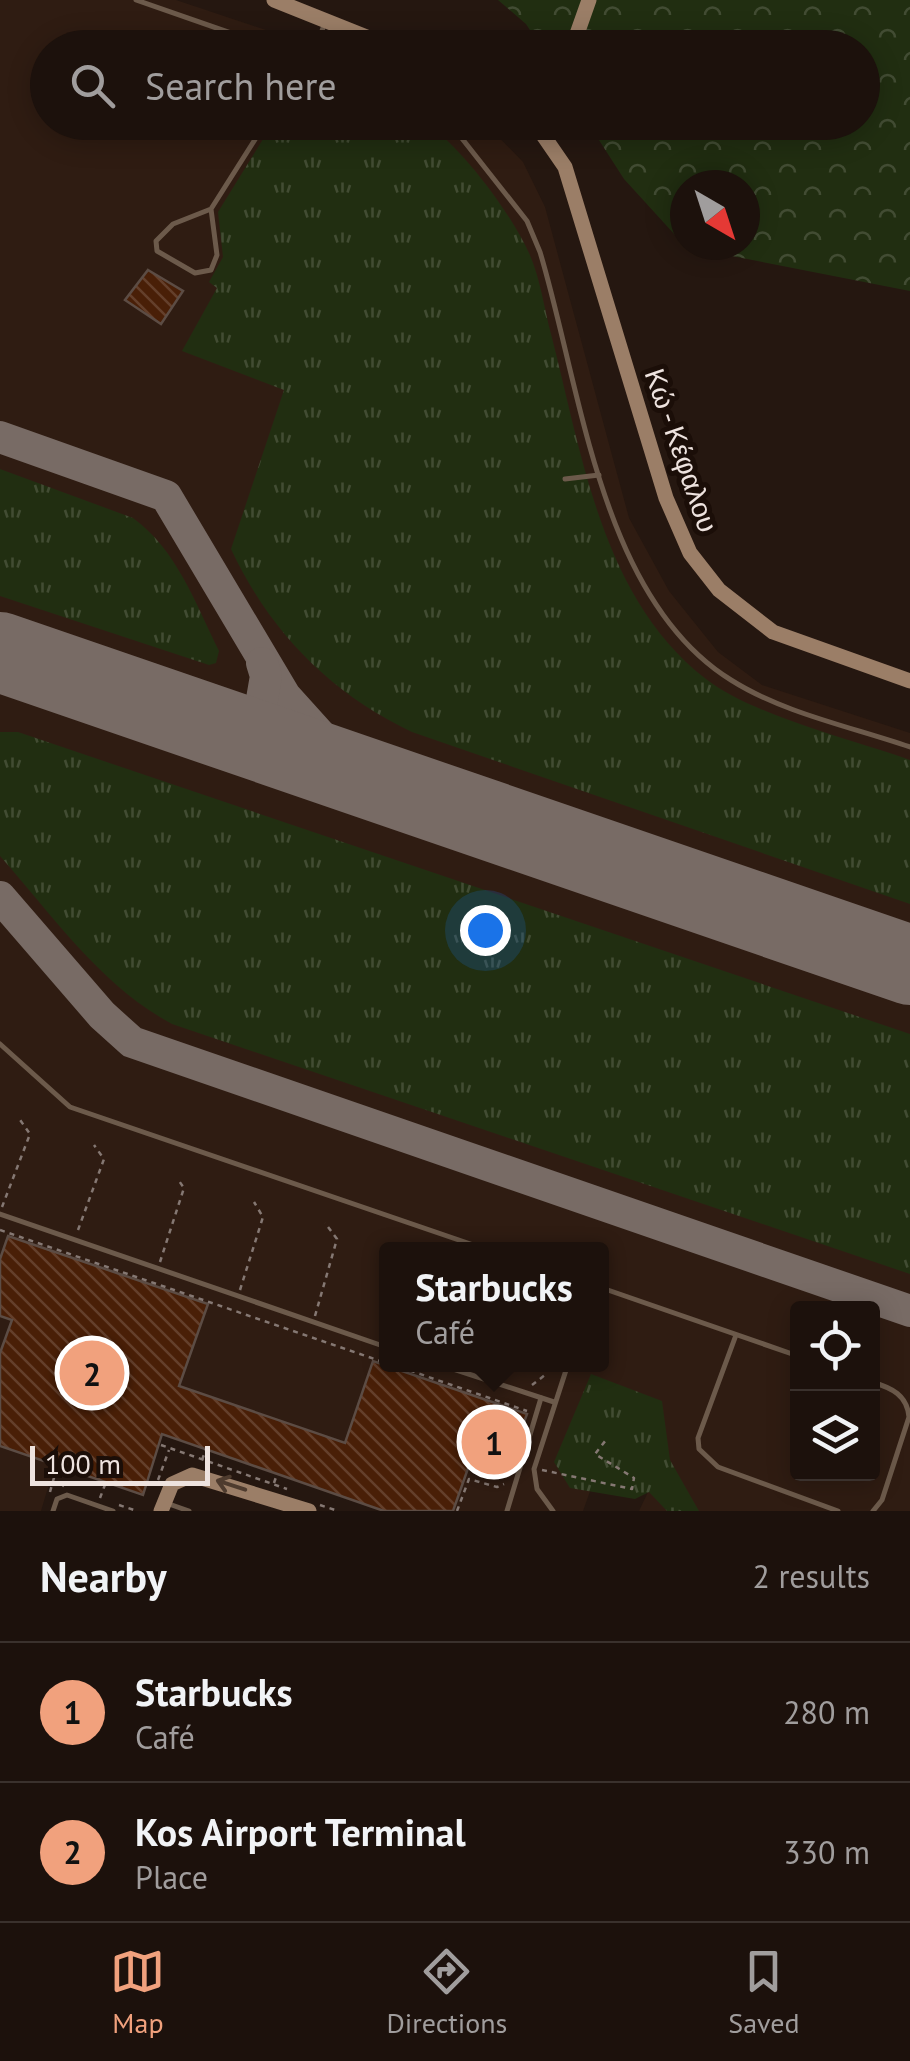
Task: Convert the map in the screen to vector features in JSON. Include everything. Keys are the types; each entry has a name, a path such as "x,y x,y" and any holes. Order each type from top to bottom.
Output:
{"main road":[{"path":"274,0 350,30"},
{"path":"578,30 589,0"},
{"name":"Κώ - Κέφαλου","path":"549,140 564,167 666,498 690,552 726,598 773,632 910,681"},
{"path":"163,1506 172,1484 192,1475 310,1506"}],"lane":[{"path":"136,0 222,30"},
{"path":"322,30 325,20"},
{"path":"210,209 218,255 211,270 195,273 157,251 156,241 164,229 210,209 254,140"},
{"path":"463,140 527,222 540,252 613,520 644,586 697,653 734,682 910,746"},
{"path":"565,479 599,475"},
{"path":"0,1044 70,1107 465,1242"},
{"path":"0,1214 74,1236 379,1345"},
{"path":"609,1290 790,1353"},
{"path":"736,1335 698,1438 699,1450 718,1467 838,1511"},
{"path":"462,1372 554,1402"},
{"path":"554,1511 537,1489 534,1469 565,1372"},
{"path":"873,1511 882,1500 909,1417 907,1405 896,1392 880,1385"},
{"path":"508,1511 541,1398"},
{"path":"52,1511 57,1499 67,1495 113,1511"},
{"path":"163,1506 190,1511"}],"path":[{"path":"0,1214 30,1134 18,1118"},
{"path":"74,1236 104,1160 94,1145"},
{"path":"158,1267 184,1188 177,1178"},
{"path":"234,1310 263,1217 254,1202"},
{"path":"309,1336 337,1238 324,1223"},
{"path":"0,1230 379,1360"},
{"path":"413,1372 536,1414"},
{"path":"534,1469 632,1489 634,1478 596,1454 606,1440"},
{"path":"161,1445 290,1490"},
{"path":"48,1496 55,1474"},
{"path":"273,1484 277,1474"},
{"path":"456,1511 469,1480 498,1487 506,1482"},
{"path":"100,1498 106,1482"},
{"path":"310,1506 338,1511"}],"shaded area":[{"path":"0,0 176,0 266,30 30,30 30,140 502,140 523,162 545,207 629,518 669,591 718,652 762,685 910,733 910,1511 639,1511 648,1492 643,1487 593,1483 583,1511 384,1511 162,1434 143,1495 51,1463 48,1472 52,1474 41,1511 0,1511"}],"green space":[{"path":"498,0 910,0 910,291 752,260 760,260 760,170 670,170 670,229 624,179 599,140 880,140 880,30 530,30"},
{"path":"262,140 446,140 456,149 510,218 533,262 586,474 619,566 642,608 670,646 726,692 776,715 910,760 910,904 412,732 355,699 305,657 264,607 231,549 284,390 182,351 217,288 209,282 223,257 218,212"},
{"path":"0,469 133,518 148,531 173,561 193,596 219,651 216,663 209,665 0,596"},
{"path":"0,732 18,732 910,1034 910,1274 172,1024 100,970 0,856"},
{"path":"591,1374 662,1401 670,1460 699,1511 667,1511 649,1492 635,1499 570,1488 554,1462"}],"building":[{"path":"148,270 183,291 161,324 125,300"},
{"path":"8,1236 208,1304 179,1386 345,1443 373,1361 379,1363 379,1372 405,1372 527,1414 507,1469 472,1457 453,1511 384,1511 162,1434 143,1495 0,1446 0,1353 12,1320 0,1316 0,1259"}],"taxiway":[{"path":"0,437 166,496 285,696 359,778"},
{"path":"208,725 231,727 261,705 266,676 262,663"},
{"path":"0,897 102,1015 132,1042 910,1311"}],"runway":[{"path":"0,652 910,965"}],"place":[{"name":"Kos Airport Terminal","path":"92,1373"},
{"name":"Starbucks","path":"494,1442"}]}
